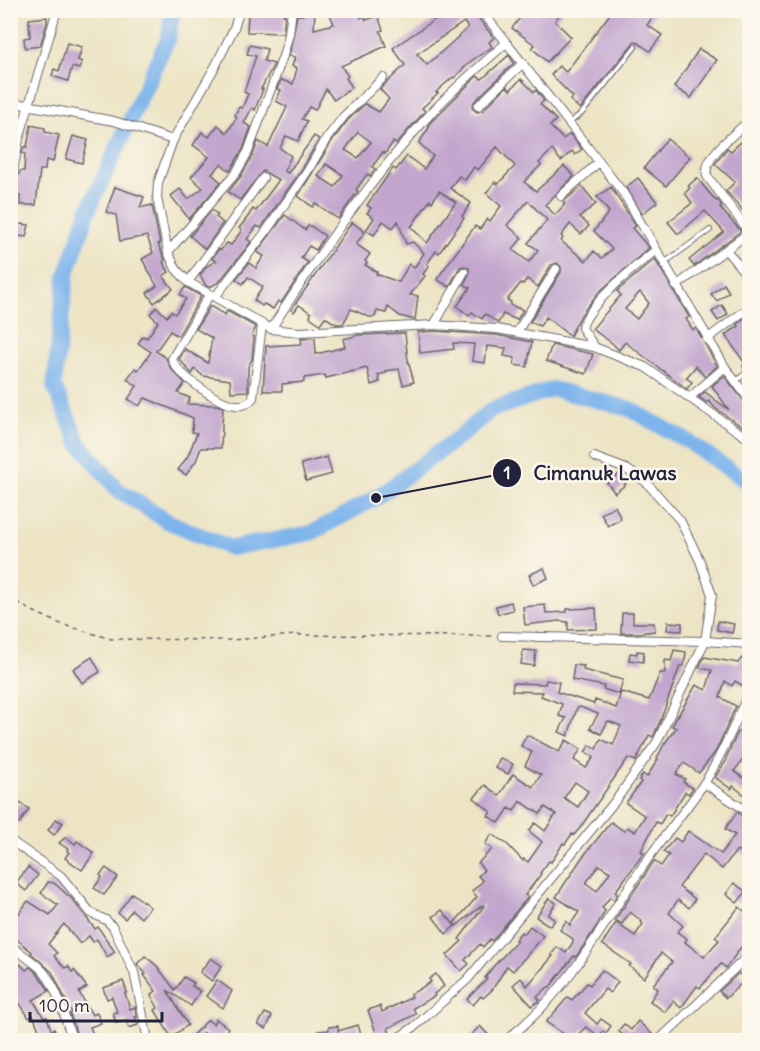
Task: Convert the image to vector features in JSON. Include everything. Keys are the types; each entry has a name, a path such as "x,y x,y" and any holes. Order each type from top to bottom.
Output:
{"street":[{"path":"10,187 18,144 57,10"},
{"path":"240,10 234,28 216,64 172,140 158,183 157,198 168,252 176,268 188,282 271,329 299,332 434,326 497,329 594,346 645,367 750,440"},
{"path":"168,252 236,172 248,152 290,34 292,10"},
{"path":"481,10 624,194 725,367 738,379 750,401"},
{"path":"271,329 340,226 408,140 451,92 506,43"},
{"path":"478,106 523,63"},
{"path":"262,325 253,398 249,403 239,406 225,403 182,373 173,364 172,359 212,296 265,233 307,172 327,138 352,108 383,78"},
{"path":"10,102 114,121 172,140"},
{"path":"676,286 749,232 707,176 705,170 710,158 750,120"},
{"path":"561,196 599,162"},
{"path":"188,282 263,178"},
{"path":"594,346 582,328 589,314 614,287 656,250"},
{"path":"726,250 750,279"},
{"path":"516,332 556,269"},
{"path":"434,326 464,272"},
{"path":"708,339 750,307"},
{"path":"689,398 725,367"},
{"path":"395,1041 468,979 616,800 657,742 705,641 712,595 700,561 680,520 645,481 626,469 594,457"},
{"path":"502,636 750,644"},
{"path":"506,1041 528,1022 567,980 597,939 640,870 704,783 728,740 750,690"},
{"path":"704,783 750,813"},
{"path":"10,840 61,876 91,913 106,920 113,927 134,972 148,1041"},
{"path":"10,945 41,970 51,984 61,1004 73,1041"},
{"path":"659,1041 750,954"}],"lane":[{"path":"569,123 577,118 635,46"},
{"path":"663,263 710,230"},
{"path":"738,379 746,373 745,366 750,363"}],"path":[{"path":"10,597 28,609 61,624 111,639 231,640 295,635 502,636"}],"building":[{"path":"250,10 284,10 283,33 247,32"},
{"path":"328,10 357,10 361,18 364,16 366,20 378,16 383,30 380,31 386,46 341,66 352,87 334,100 326,89 315,110 309,107 302,119 307,121 298,141 286,136 280,148 291,156 284,171 288,173 314,136 319,139 302,169 261,228 257,226 247,239 251,242 219,282 210,287 206,286 200,275 207,266 216,261 212,259 219,249 221,250 227,243 231,245 242,230 239,228 253,209 256,211 279,180 263,171 240,200 228,192 241,176 258,141 268,147 287,107 276,101 281,90 277,89 281,80 293,84 297,68 292,66 295,57 289,56 297,15 303,15 303,11 315,11 314,29 334,24"},
{"path":"441,10 455,10 458,15 464,10 472,10 494,38 489,42 492,47 471,61 436,92 438,93 422,108 425,111 396,144 393,142 385,154 383,152 372,167 375,169 370,176 367,174 338,219 315,203 313,207 298,196 332,141 348,120 365,104 379,112 389,99 380,89 405,65 393,48 443,14","holes":["464,22 468,28 427,65 417,54","358,132 371,142 358,158 345,150","326,164 343,175 335,187 318,176"]},
{"path":"509,10 563,10 555,21 571,37 547,62 532,48 535,45 512,28 520,18"},
{"path":"613,10 658,10 647,25 662,35 650,51 635,41 580,109 570,100 573,97 551,75 559,66 566,72"},
{"path":"47,17 40,46 25,48 24,38 30,37 29,19"},
{"path":"67,43 82,47 78,60 82,62 79,69 72,67 68,81 52,76 54,69 59,71"},
{"path":"250,45 267,49 264,61 274,64 261,89 263,89 255,110 252,108 244,123 251,127 243,149 230,171 221,164 212,174 221,182 189,219 171,196 180,189 188,199 203,188 191,177 209,157 193,145 202,132 209,137 218,125 227,133 237,117 235,115 239,107 242,108 248,94 244,92 256,56 247,54"},
{"path":"699,49 717,60 691,98 674,87"},
{"path":"509,55 514,63 474,102 472,108 477,112 482,111 507,86 510,90 521,79 534,92 536,90 544,101 540,104 556,120 550,126 563,139 570,134 582,149 575,155 572,151 561,161 552,150 524,182 536,191 564,166 574,176 545,205 555,215 565,204 563,202 582,186 596,204 580,217 589,226 581,234 570,224 561,236 563,238 561,241 586,261 594,251 602,258 612,249 594,231 609,212 597,197 611,187 636,226 632,228 649,248 598,293 581,315 570,336 546,317 540,326 530,322 561,272 561,267 557,263 551,265 538,287 527,279 507,300 511,302 510,305 523,310 517,320 503,314 498,323 485,314 482,319 472,312 469,316 457,306 470,288 464,284 469,268 460,267 449,287 437,279 475,226 480,229 487,219 490,221 501,206 486,193 495,182 498,184 515,166 497,147 478,170 474,167 465,180 459,176 450,188 471,203 462,216 464,218 447,242 439,253 436,251 427,264 429,266 423,274 425,276 410,295 418,296 415,320 400,316 388,307 386,313 377,311 375,317 369,317 351,309 343,324 336,324 325,317 320,324 310,317 311,313 299,305 294,312 291,310 352,222 365,232 356,244 370,254 365,265 377,272 376,274 399,282 409,264 414,268 424,253 413,242 406,244 398,221 393,228 383,221 374,235 366,230 374,218 367,213 371,208 367,205 393,168 396,170 407,156 424,169 433,156 419,143 430,126 428,125 477,76 482,79","holes":["439,191 456,202 427,243 411,227","528,201 547,220 528,243 538,250 529,262 514,251 513,249 522,238 507,225"]},
{"path":"31,125 45,128 45,132 59,135 53,162 46,160 45,170 40,170 36,205 20,205 20,196 16,195 17,180 20,171 24,171 25,154 22,153 24,147 27,147"},
{"path":"750,134 750,223 744,216 746,214 726,191 735,182 715,164 727,148 731,151"},
{"path":"73,136 88,140 82,163 66,159"},
{"path":"667,139 690,157 666,186 644,168"},
{"path":"638,178 657,202 642,214 626,187"},
{"path":"697,178 716,201 718,200 722,206 720,208 741,231 694,266 689,260 724,232 705,211 678,234 668,222 692,203 685,193 690,188 688,186"},
{"path":"115,187 144,197 140,208 152,205 160,244 158,244 165,260 163,262 169,272 163,276 173,289 154,303 147,293 157,286 142,259 153,253 147,236 120,241 116,215 106,212"},
{"path":"212,210 223,223 205,249 190,236"},
{"path":"285,215 305,230 309,225 325,236 316,250 309,246 301,258 308,262 281,303 278,301 273,309 264,304 262,306 254,300 263,287 248,277 243,284 236,279 249,263 256,268 264,256 257,252"},
{"path":"11,223 29,225 26,237 10,235"},
{"path":"655,259 689,317 686,319 693,330 696,328 717,366 705,377 696,366 686,378 692,382 687,389 625,342 619,350 592,329 621,295 617,291","holes":["640,292 649,303 637,319 625,309"]},
{"path":"724,284 729,292 717,301 711,294"},
{"path":"185,287 201,296 178,336 170,331 156,351 166,358 171,369 185,383 178,393 190,398 187,404 223,407 221,448 201,448 196,461 186,475 178,470 188,456 197,433 192,432 193,418 145,398 139,406 128,399 137,386 127,379 135,368 138,370 151,352 138,343 143,336 147,338 158,322 150,314 157,307 167,317 171,311 175,314 186,299 180,295"},
{"path":"722,305 728,314 718,321 712,312"},
{"path":"210,306 225,315 227,311 256,327 252,335 254,337 252,359 248,367 248,391 231,392 230,380 203,376 195,369 192,374 179,359 185,349 208,363 212,338 196,329"},
{"path":"747,316 750,320 750,359 744,362 725,335 739,326 737,324"},
{"path":"418,332 496,335 532,342 527,367 514,365 515,358 504,356 506,348 487,346 485,363 472,361 474,344 453,343 454,349 420,353"},
{"path":"405,333 408,361 414,382 403,385 399,369 378,375 380,382 371,385 367,368 326,378 325,375 304,378 304,382 282,384 282,391 263,391 266,346 302,344 301,339 315,338 316,354 345,347 343,339 359,335"},
{"path":"552,345 593,354 586,374 546,361"},
{"path":"724,376 750,408 750,432 715,408 709,401 707,403 699,397 705,392 729,410 712,386"},
{"path":"327,457 332,474 306,481 301,464"},
{"path":"619,474 626,484 615,493 607,483"},
{"path":"615,506 621,519 608,526 601,514"},
{"path":"544,568 548,578 533,585 529,575"},
{"path":"511,602 513,610 498,614 496,606"},
{"path":"545,605 546,613 567,612 567,609 596,608 597,629 568,630 568,622 559,621 525,625 523,607"},
{"path":"622,613 633,613 633,623 654,623 655,631 621,633"},
{"path":"718,621 734,624 732,633 717,630"},
{"path":"668,622 682,623 682,631 667,630"},
{"path":"523,650 536,651 534,666 521,664"},
{"path":"674,650 686,652 683,666 680,666 653,737 649,735 636,761 628,758 580,828 565,844 563,843 551,862 549,861 540,873 525,895 528,897 492,941 490,939 483,947 480,944 465,960 469,964 461,971 447,955 462,941 459,939 484,906 456,926 454,923 477,897 472,891 483,881 478,876 484,870 478,863 492,849 485,844 492,834 508,845 523,861 524,859 528,862 542,842 529,831 535,823 545,831 556,814 545,807 540,814 520,801 514,811 509,808 499,823 488,816 491,812 474,798 485,785 499,796 513,774 533,787 541,775 525,766 532,752 521,746 527,735 559,752 566,740 581,749 574,760 586,768 594,757 585,752 590,745 596,749 601,739 613,745 621,726 608,721 601,734 590,728 598,714 580,707 577,708 568,736 559,732 566,718 559,716 562,704 541,696 543,692 512,691 513,683 545,684 546,680 559,682 557,692 594,704 595,700 616,708 621,692 649,700 660,673 665,673 665,660 671,661","holes":["575,782 588,791 578,807 564,798"]},
{"path":"637,651 644,652 643,662 629,660 630,653 637,654"},
{"path":"92,657 100,672 82,683 73,669"},
{"path":"704,657 738,663 742,658 750,662 750,669 745,677 750,680 750,683 745,687 735,681 732,686 725,681 720,697 736,706 716,751 699,773 684,763 676,774 685,779 683,782 693,788 689,794 685,792 670,816 666,814 660,824 656,822 641,851 644,853 615,892 617,894 614,900 610,897 602,908 605,911 576,957 574,956 549,988 537,997 540,1000 532,1006 513,985 521,978 527,986 553,956 551,955 557,947 566,953 573,942 573,939 560,930 566,921 570,925 579,912 556,897 581,859 611,822 624,831 627,827 635,832 645,816 626,803 641,782 639,780 643,774 647,777 658,759 665,743 676,728 672,726 696,685 706,690 712,670 699,668","holes":["599,865 610,872 597,891 586,883"]},
{"path":"574,665 584,666 583,670 623,680 619,694 603,689 604,686 572,680"},
{"path":"750,722 750,751 734,771 750,783 750,799 733,786 731,789 715,777 726,761 738,732"},
{"path":"500,758 513,764 508,774 495,768"},
{"path":"20,803 29,809 19,824 10,817"},
{"path":"737,812 750,821 750,859 737,850 722,869 704,854 679,887 695,899 689,908 678,900 669,913 683,926 677,932 687,939 685,942 704,957 719,940 715,937 739,907 750,915 750,935 726,968 721,964 700,988 697,986 681,1008 673,1001 665,1012 650,1001 658,989 653,985 672,962 661,953 644,978 629,966 631,964 602,944 616,923 635,936 643,924 642,921 630,912 622,924 615,920 654,861 661,866 669,855 663,852 675,838 681,842 688,831 721,854 735,835 725,829"},
{"path":"56,819 63,823 54,835 48,830"},
{"path":"66,837 75,844 77,841 94,853 82,870 65,858 69,852 68,849 59,843"},
{"path":"28,867 38,875 26,891 16,883"},
{"path":"106,868 118,877 104,895 94,888"},
{"path":"48,882 54,883 72,899 95,929 98,927 115,952 107,957 97,939 93,942 89,936 80,944 64,924 48,944 57,953 54,956 65,968 68,966 72,972 74,970 87,987 79,992 92,1015 97,1013 101,1023 90,1027 96,1041 79,1041 70,1014 72,1013 52,972 10,934 10,911 17,916 28,901 50,915 58,905 41,893"},
{"path":"734,883 746,892 737,903 726,894"},
{"path":"132,893 150,907 141,918 132,910 125,919 118,913"},
{"path":"549,898 556,903 548,915 555,920 550,926 536,917"},
{"path":"442,910 455,926 446,934 433,917"},
{"path":"530,926 543,936 513,971 507,966 492,990 483,998 481,996 473,1005 467,999 487,979 485,978 492,968 517,941 515,940 521,932 524,934"},
{"path":"145,956 157,966 175,990 184,977 194,983 192,986 200,991 191,1006 167,990 188,1025 171,1037 155,1010 158,1008 151,995 156,991 137,964"},
{"path":"211,958 222,966 212,981 200,972"},
{"path":"15,959 26,970 30,967 36,972 47,987 49,991 33,1000 44,1018 47,1017 51,1030 54,1029 58,1039 30,1041 41,1035 33,1015 29,1018 13,992 10,994 10,983 17,979 10,973 10,963"},
{"path":"602,970 618,982 610,993 605,989 585,1013 597,1024 601,1019 611,1026 606,1033 603,1031 599,1036 586,1027 571,1041 566,1041 562,1036 564,1034 546,1022 568,997 572,1000 587,983 590,985"},
{"path":"739,973 745,980 726,998 719,991"},
{"path":"436,974 444,986 434,994 435,996 413,1008 416,1014 388,1028 390,1038 379,1041 368,1010 380,1006 382,1012 412,997 411,994 431,982 429,979"},
{"path":"217,980 232,991 223,1008 206,996"},
{"path":"123,981 130,1009 135,1007 137,1017 135,1017 138,1025 129,1028 126,1020 116,1023 113,1013 117,1012 112,997 107,999 103,988"},
{"path":"265,1013 272,1016 266,1029 258,1025"},
{"path":"216,1019 228,1028 220,1041 214,1041 203,1032 196,1041 186,1041 208,1020 213,1024"},
{"path":"638,1021 652,1034 646,1040 640,1036 636,1041 618,1041 623,1035 618,1031 624,1024 631,1030"},
{"path":"358,1025 363,1041 319,1041 318,1031 338,1026 338,1031"},
{"path":"480,1026 494,1041 475,1041 470,1036"}],"waterway":[{"path":"173,10 168,38 89,209 66,276 54,386 79,443 118,490 167,521 231,548 311,533 376,498 459,437 491,410 553,389 630,409 689,442 750,484"}],"place":[{"name":"Cimanuk Lawas","path":"376,498"}]}
